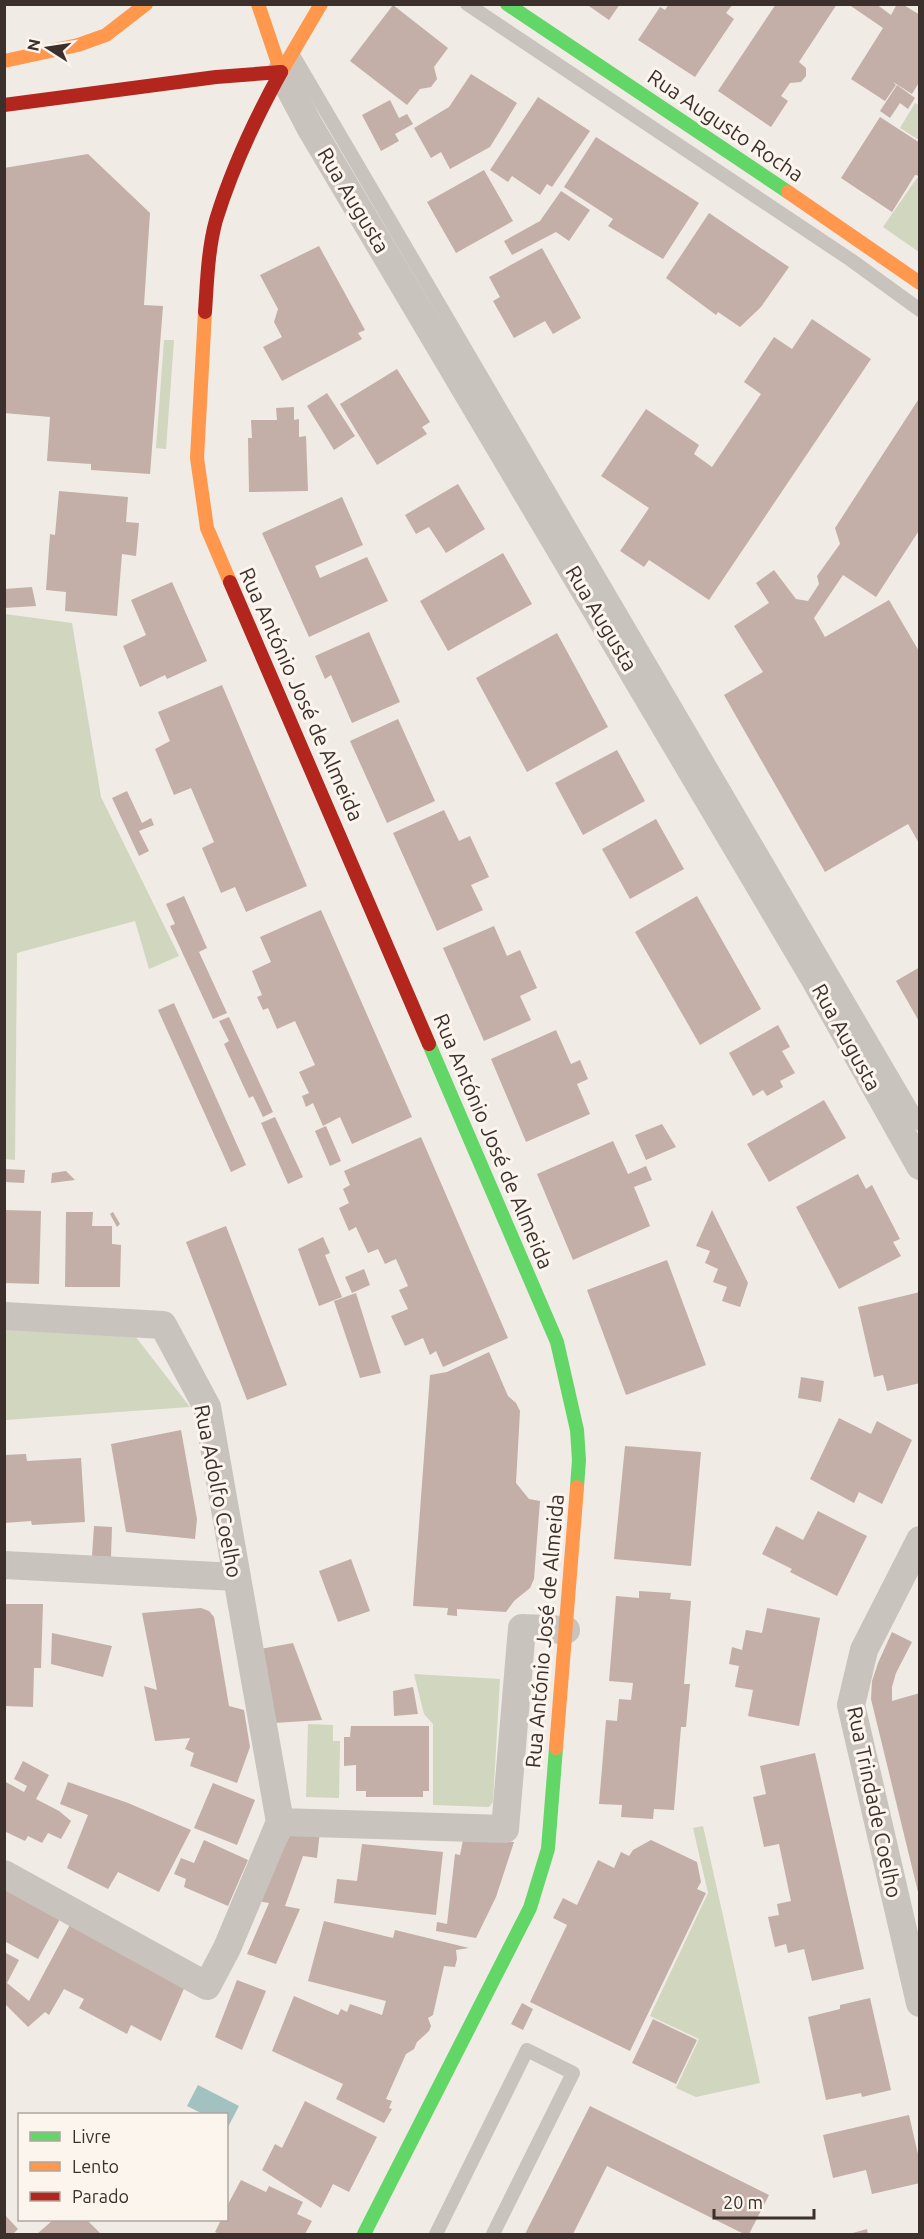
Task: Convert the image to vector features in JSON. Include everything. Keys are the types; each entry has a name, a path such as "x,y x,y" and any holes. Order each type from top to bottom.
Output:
{"street":[{"path":"4,61 78,45 106,35 146,4"},
{"path":"4,105 216,77 286,62 258,4"},
{"name":"Rua António José de Almeida","path":"321,4 252,125 216,221 207,274 197,458 207,528 557,1342 579,1439 548,1849 530,1908 364,2235"},
{"name":"Rua Augusto Rocha","path":"507,4 869,246 920,283"},
{"name":"Rua Augusta","path":"286,62 310,126 807,966 920,1166"},
{"name":"Rua Adolfo Coelho","path":"4,1316 163,1325 207,1407 280,1822"},
{"name":"Rua Trindade Coelho","path":"920,1540 864,1650 851,1705 920,2003"},
{"path":"4,1565 236,1577"},
{"path":"4,1874 207,1986 227,1948 280,1822 505,1829 522,1628 566,1630"}],"lane":[{"path":"467,4 851,260 920,310"},
{"path":"286,62 920,1124"},
{"path":"436,2235 527,2050 573,2073 494,2235"}],"green space":[{"path":"915,103 919,105 919,140 900,128"},
{"path":"917,178 920,178 919,252 883,227"},
{"path":"164,340 174,340 166,449 156,448"},
{"path":"5,614 72,623 101,797 179,956 149,969 135,921 17,953 15,1160 4,1159"},
{"path":"5,1324 135,1336 190,1407 5,1420"},
{"path":"414,1674 500,1679 493,1802 489,1807 433,1805 433,1724 424,1714"},
{"path":"308,1724 333,1725 333,1741 340,1741 339,1798 306,1797"},
{"path":"703,1826 760,2083 696,2097 676,2088 699,2039 650,2016 708,1893 693,1828"}],"water":[{"path":"198,2085 239,2106 228,2127 228,2113 201,2113 187,2106"}],"building":[{"path":"586,4 620,4 609,20"},
{"path":"669,4 733,4 726,13 734,19 695,77 638,40 660,7 665,10"},
{"path":"776,4 837,4 799,62 806,68 806,76 801,82 790,83 781,96 788,101 771,127 718,91"},
{"path":"848,4 876,4 891,15 897,4 902,4 920,15 920,81 912,94 893,82 896,85 885,101 851,79 883,28"},
{"path":"393,5 448,48 434,67 437,79 431,87 420,89 407,105 350,61"},
{"path":"471,74 517,103 490,147 450,169 441,152 431,158 414,128 449,107"},
{"path":"897,85 915,98 908,109 900,103 890,118 880,111"},
{"path":"538,97 590,131 552,187 547,184 540,195 512,176 508,182 490,170"},
{"path":"390,100 399,118 407,114 413,124 395,134 399,141 381,151 362,115"},
{"path":"880,117 920,143 920,176 915,175 892,212 841,178"},
{"path":"596,137 699,203 663,259 608,226 613,219 564,187"},
{"path":"88,154 150,213 144,305 163,306 150,474 91,470 91,464 47,461 50,417 4,413 4,168"},
{"path":"484,170 513,221 456,253 427,202"},
{"path":"561,191 590,210 569,241 556,232 512,255 504,241 540,221"},
{"path":"709,213 789,267 761,307 740,327 718,312 716,315 666,278"},
{"path":"319,246 365,330 358,333 362,339 282,381 263,347 282,337 274,322 278,309 260,275"},
{"path":"542,248 581,318 553,334 545,321 514,338 493,301 500,297 489,277"},
{"path":"812,319 871,359 709,600 649,560 644,567 620,551 649,508 601,476 646,409 699,445 694,454 712,467 761,394 744,382 774,337 792,349"},
{"path":"397,369 430,422 422,427 427,434 377,465 340,404"},
{"path":"327,393 355,436 334,450 307,406"},
{"path":"920,397 920,529 876,597 843,575 814,618 825,637 889,600 920,653 920,845 908,824 825,872 724,695 763,672 734,626 769,603 756,583 774,570 796,599 808,601 819,584 817,576 840,544 835,528"},
{"path":"294,407 294,420 299,419 299,437 306,436 308,491 249,492 248,438 252,438 251,420 277,420 276,408"},
{"path":"458,484 485,529 446,553 429,527 416,534 405,515"},
{"path":"59,491 128,497 126,522 139,523 136,556 122,554 117,616 65,611 66,592 46,590 50,534 55,535"},
{"path":"342,497 363,545 315,566 320,578 367,557 388,601 309,637 262,533"},
{"path":"503,553 532,604 448,651 420,601"},
{"path":"172,582 207,661 167,679 165,675 140,687 123,646 146,635 131,600"},
{"path":"32,587 36,606 4,608 4,589"},
{"path":"369,632 400,702 352,723 331,675 325,679 315,656"},
{"path":"557,633 608,727 527,772 476,678"},
{"path":"222,685 307,886 246,912 235,887 221,893 202,848 214,842 191,788 174,795 155,749 170,741 158,712"},
{"path":"398,719 435,801 387,823 350,741"},
{"path":"617,750 645,801 583,835 555,783"},
{"path":"127,791 142,823 151,818 154,825 139,831 149,851 139,856 112,798"},
{"path":"444,810 459,841 470,836 489,877 471,885 483,910 437,931 393,833"},
{"path":"656,819 684,869 630,899 602,849"},
{"path":"184,896 207,948 199,952 227,1013 213,1019 170,926 175,924 166,904"},
{"path":"697,896 761,1009 700,1045 635,932"},
{"path":"321,910 412,1117 352,1144 340,1117 323,1126 313,1103 306,1107 302,1096 309,1093 299,1072 315,1065 295,1021 277,1029 268,1008 263,1010 257,997 262,995 252,971 271,962 260,937"},
{"path":"494,926 507,956 520,950 537,988 520,996 531,1020 484,1041 443,948"},
{"path":"920,967 920,1023 896,981"},
{"path":"174,1003 246,1165 231,1172 158,1010"},
{"path":"229,1017 273,1112 263,1117 253,1096 249,1098 224,1044 229,1041 219,1021"},
{"path":"778,1025 790,1047 782,1051 795,1073 780,1081 783,1087 767,1096 763,1090 753,1096 729,1053"},
{"path":"556,1030 571,1064 580,1060 588,1079 577,1084 590,1114 526,1142 491,1059"},
{"path":"824,1100 846,1138 769,1182 747,1144"},
{"path":"275,1117 303,1177 288,1184 261,1123"},
{"path":"662,1124 676,1147 646,1160 635,1135"},
{"path":"326,1126 341,1161 330,1166 315,1131"},
{"path":"421,1137 508,1338 443,1367 436,1351 430,1355 423,1338 405,1346 391,1316 408,1309 399,1290 408,1286 396,1259 385,1264 378,1249 368,1253 356,1227 349,1231 339,1208 349,1203 343,1189 350,1185 344,1171"},
{"path":"613,1141 628,1174 646,1166 652,1180 634,1187 650,1226 573,1260 537,1174"},
{"path":"4,1169 25,1170 24,1183 4,1182"},
{"path":"66,1171 75,1180 51,1183 52,1173"},
{"path":"858,1174 866,1189 872,1185 900,1239 893,1242 901,1256 839,1289 796,1207"},
{"path":"4,1210 41,1211 39,1284 4,1283"},
{"path":"712,1210 748,1283 740,1307 722,1301 727,1287 713,1282 718,1269 705,1263 710,1251 696,1246"},
{"path":"66,1212 93,1212 92,1226 112,1226 112,1244 121,1245 120,1287 65,1287"},
{"path":"113,1212 120,1224 117,1227 110,1214"},
{"path":"226,1226 287,1385 247,1400 186,1242"},
{"path":"323,1237 330,1253 325,1255 342,1297 319,1306 298,1249"},
{"path":"667,1260 706,1365 626,1395 587,1290"},
{"path":"364,1269 370,1285 352,1293 345,1277"},
{"path":"920,1292 920,1383 887,1391 883,1375 874,1377 858,1307"},
{"path":"356,1293 381,1373 360,1378 334,1301"},
{"path":"489,1352 508,1396 516,1403 520,1411 516,1483 529,1499 540,1501 534,1579 530,1588 514,1601 506,1612 457,1609 457,1616 447,1615 448,1608 413,1606 430,1375 447,1372"},
{"path":"801,1377 824,1381 821,1402 798,1398"},
{"path":"839,1418 871,1434 877,1421 912,1440 882,1504 859,1492 854,1503 810,1479"},
{"path":"181,1430 197,1519 195,1539 126,1532 111,1444"},
{"path":"625,1446 701,1452 691,1566 614,1559"},
{"path":"26,1454 27,1461 81,1458 85,1522 32,1525 31,1521 4,1523 4,1455"},
{"path":"818,1511 867,1536 837,1596 790,1572 792,1569 762,1554 776,1526 803,1540"},
{"path":"94,1526 112,1527 111,1557 92,1556"},
{"path":"351,1559 370,1611 338,1622 319,1571"},
{"path":"639,1591 671,1593 670,1599 691,1601 684,1684 690,1684 686,1727 681,1727 674,1810 654,1809 653,1819 621,1817 622,1805 599,1804 606,1720 617,1721 619,1699 631,1700 633,1683 609,1681 616,1596 639,1598"},
{"path":"4,1604 43,1604 41,1668 34,1668 33,1707 4,1706"},
{"path":"201,1608 209,1611 214,1617 229,1706 244,1710 250,1747 237,1783 190,1766 194,1753 185,1749 190,1738 155,1741 144,1686 157,1690 142,1613"},
{"path":"767,1608 820,1618 799,1726 748,1716 753,1690 735,1687 739,1666 729,1664 732,1647 742,1650 746,1630 762,1633"},
{"path":"892,1632 912,1642 896,1673 892,1687 892,1701 920,1693 919,1896 871,1699 872,1681"},
{"path":"52,1633 112,1646 103,1677 51,1664"},
{"path":"293,1643 322,1720 274,1723 260,1649"},
{"path":"413,1687 418,1714 394,1716 393,1691"},
{"path":"351,1726 429,1726 429,1791 423,1791 423,1797 366,1797 366,1791 356,1791 356,1765 344,1766 344,1737 350,1737"},
{"path":"815,1753 864,1969 812,1981 804,1949 788,1953 786,1944 775,1947 768,1917 779,1915 777,1904 791,1901 779,1844 764,1847 753,1797 766,1794 760,1766"},
{"path":"23,1761 49,1775 36,1799 59,1811 71,1821 61,1839 48,1833 42,1843 28,1836 25,1841 4,1831 4,1781 24,1792 27,1786 14,1779"},
{"path":"68,1782 128,1803 191,1830 159,1892 118,1872 108,1889 67,1868 88,1815 60,1804"},
{"path":"213,1783 255,1800 237,1845 194,1828"},
{"path":"292,1831 320,1831 317,1858 303,1856 285,1906 300,1909 276,1964 247,1954 269,1903 257,1901"},
{"path":"204,1840 248,1860 228,1906 184,1887 186,1879 174,1874 181,1858 194,1863"},
{"path":"463,1840 514,1842 496,1897 476,1938 436,1931 437,1922 447,1924 455,1854 460,1855"},
{"path":"651,1840 697,1862 701,1882 697,1889 706,1893 630,2051 530,2002 567,1925 553,1918 563,1898 577,1905 598,1860 614,1868 621,1852 629,1856 633,1850"},
{"path":"362,1844 443,1852 436,1915 334,1903 337,1879 357,1881"},
{"path":"4,1886 61,1917 38,1959 4,1941"},
{"path":"72,1921 186,1984 161,2041 131,2025 127,2034 79,2008 84,1999 64,1989 49,2015 45,2012 28,2027 4,2003 4,1952 19,1960 7,1983 29,2001"},
{"path":"324,1921 393,1938 395,1930 469,1948 456,1950 455,1967 444,1966 433,2015 428,2018 431,2026 414,2049 406,2054 386,2099 392,2101 389,2108 392,2109 384,2123 336,2099 343,2084 272,2051 294,1996 338,2015 341,2009 347,2012 350,2004 382,2015 386,2001 308,1981"},
{"path":"237,1980 266,1991 242,2050 215,2037"},
{"path":"870,1998 891,2090 862,2097 861,2093 826,2100 808,2017 840,2009 840,2005"},
{"path":"522,2003 533,2009 523,2030 511,2024"},
{"path":"653,2019 697,2040 676,2084 632,2063"},
{"path":"305,2101 377,2137 349,2192 333,2184 321,2208 262,2170 275,2144 282,2148"},
{"path":"590,2106 769,2195 749,2234 744,2234 607,2166 573,2234 525,2234"},
{"path":"909,2115 920,2163 920,2183 872,2194 866,2170 833,2178 823,2135"},
{"path":"241,2180 266,2192 269,2186 303,2202 297,2214 312,2221 305,2234 219,2234 215,2232 220,2221 228,2221 228,2204"},
{"path":"4,2214 18,2229 13,2234 4,2234"},
{"path":"52,2221 88,2221 101,2234 37,2234"},
{"path":"867,2229 868,2234 849,2234"}],"traffic: fast":[{"path":"507,4 788,192"},
{"path":"429,1044 557,1342 577,1430 579,1460 577,1487"},
{"path":"364,2234 530,1908 548,1849 556,1748"}],"traffic: slow":[{"path":"4,61 78,45 106,35 146,4"},
{"path":"258,4 281,72 321,4"},
{"path":"788,192 920,283"},
{"path":"205,312 197,458 207,528 230,582"},
{"path":"556,1748 577,1487"}],"traffic: jam":[{"path":"205,312 207,277 216,220 245,144 281,72"},
{"path":"4,105 216,77 281,72"},
{"path":"230,582 429,1044"}]}
